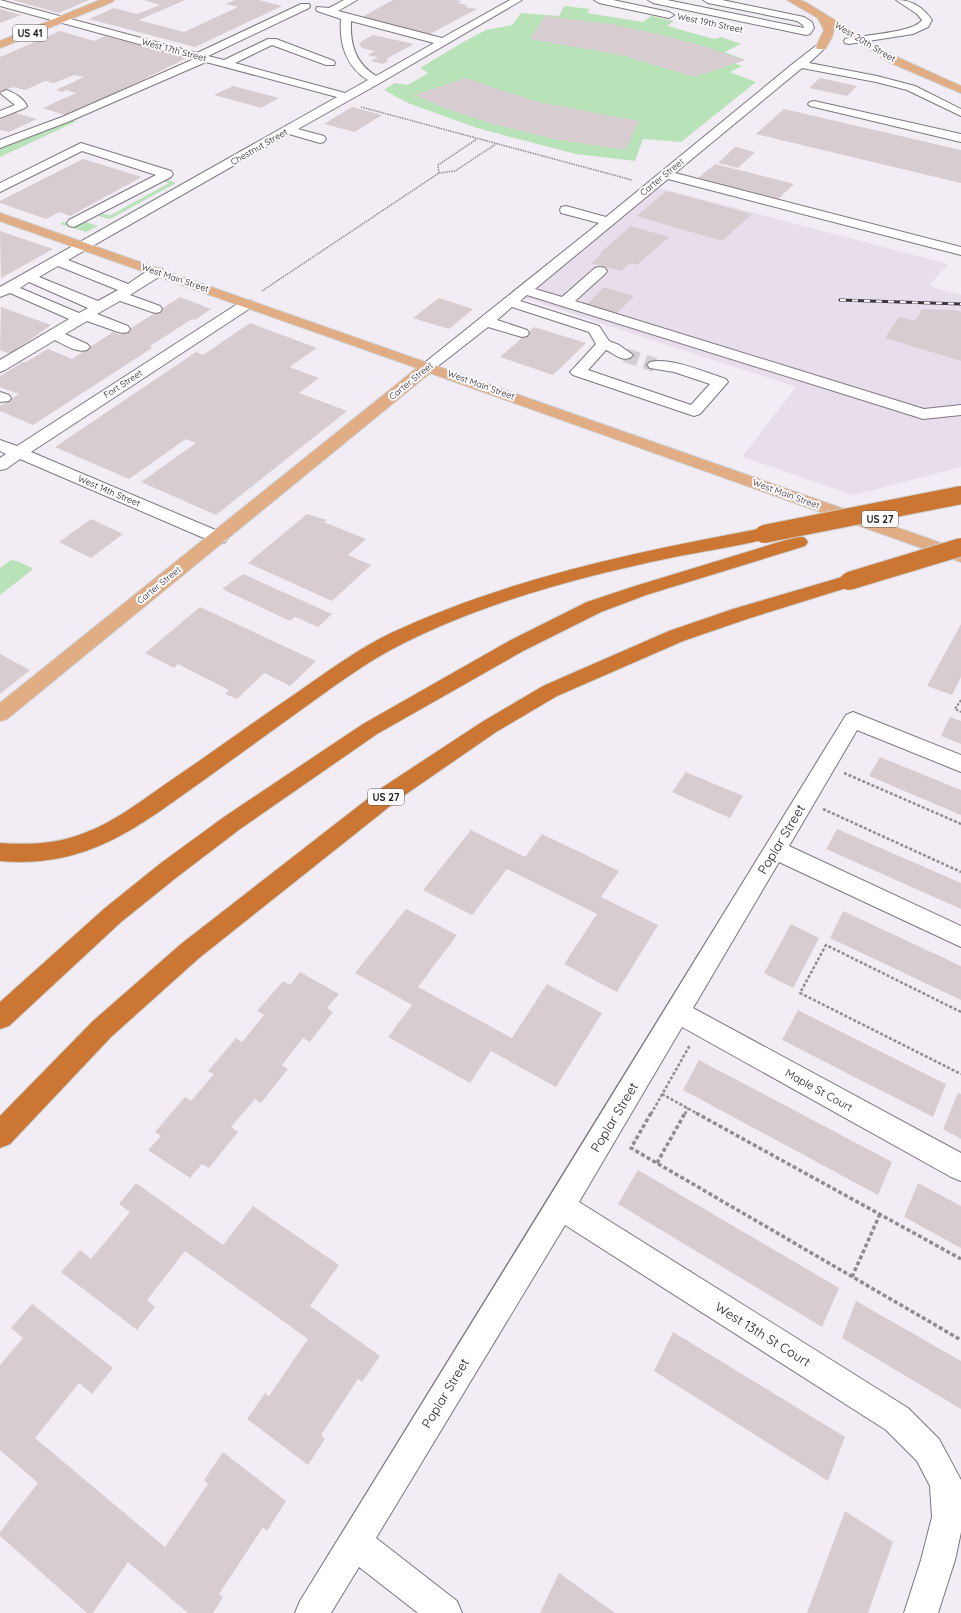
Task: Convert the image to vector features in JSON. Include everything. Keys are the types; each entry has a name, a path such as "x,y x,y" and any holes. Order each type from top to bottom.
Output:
{"highway":[{"path":"0,852 30,854 51,852 86,842 112,831 336,675 395,639 468,606 545,581 599,567 693,547 961,496"},
{"name":"US 27","path":"0,1018 114,915 232,823 370,729 516,646 594,607 640,591 799,542 961,496"},
{"name":"US 27","path":"0,1135 102,1029 190,951 391,793 489,727 550,691 669,639 740,614 961,547"}],"main road":[{"name":"US 41","path":"0,45 109,0"},
{"name":"West 20th Street","path":"792,0 822,16 854,40 961,90"},
{"path":"820,47 827,37 829,30 822,16"},
{"name":"West 20th Street","path":"869,30 893,45"},
{"path":"820,47 854,40"},
{"name":"West Main Street","path":"0,217 961,556"},
{"name":"Carter Street","path":"0,714 219,538 428,367"}],"street":[{"path":"0,144 66,119 201,58 317,0"},
{"path":"330,11 352,0"},
{"name":"Chestnut Street","path":"4,291 518,0"},
{"name":"West 19th Street","path":"599,0 677,16"},
{"path":"653,0 806,32 809,28 808,24 800,19 708,0"},
{"path":"854,40 915,30 926,23 924,14 902,0"},
{"name":"West 17th Street","path":"0,3 263,74 343,99"},
{"path":"306,6 330,11 346,17 443,42"},
{"path":"346,17 345,31 349,51 360,70 376,81"},
{"path":"225,64 272,41 330,63"},
{"path":"809,44 820,47"},
{"name":"Carter Street","path":"428,367 525,290 820,47"},
{"path":"291,60 305,53"},
{"path":"799,64 910,88 961,113"},
{"path":"263,74 277,67"},
{"path":"0,115 21,106 20,103 6,93"},
{"path":"921,106 936,101"},
{"path":"814,104 961,138"},
{"path":"902,124 912,115"},
{"path":"289,130 320,139"},
{"path":"0,188 98,138"},
{"path":"81,147 196,183"},
{"path":"116,228 80,220 167,174"},
{"path":"665,174 961,251"},
{"path":"566,210 608,222"},
{"path":"58,261 155,309"},
{"path":"565,302 600,271"},
{"path":"0,367 157,272"},
{"path":"28,278 89,314"},
{"path":"525,290 924,414 961,410"},
{"path":"4,291 89,314 124,328"},
{"path":"510,302 594,330 619,349 578,372 694,411 720,382 658,361"},
{"name":"Fort Street","path":"0,465 246,303"},
{"path":"486,321 522,333"},
{"path":"54,334 82,347"},
{"name":"West 14th Street","path":"0,445 219,538"},
{"name":"Poplar Street","path":"312,1613 560,1206 852,720 961,764"},
{"path":"775,850 961,937"},
{"name":"Maple St Court","path":"677,1012 961,1168"},
{"name":"West 13th St Court","path":"560,1206 897,1419 928,1450 946,1483 948,1517 938,1560 921,1613"},
{"path":"354,1542 445,1613"}],"path":[{"path":"343,99 477,139 652,186"},
{"path":"439,173 438,165 477,139"},
{"path":"246,303 439,173 455,171 496,144"},
{"path":"961,700 956,709 961,712"},
{"path":"826,765 961,824"},
{"path":"804,801 961,872"},
{"path":"961,1012 826,945 800,993 961,1074"},
{"path":"693,1040 631,1148 961,1340"},
{"path":"662,1094 961,1259"},
{"path":"657,1163 688,1108"},
{"path":"852,1277 880,1214"}],"shaded area":[{"path":"652,186 948,264 929,286 961,295 961,467 854,495 742,457 796,387 518,296"}],"green space":[{"path":"564,6 590,9 587,13 643,22 651,16 674,21 667,26 714,39 721,37 741,44 725,52 745,60 734,63 742,66 730,72 756,82 681,142 643,139 635,161 576,154 477,128 408,103 384,90 395,83 408,85 428,73 420,68 486,30 512,25 521,13 559,16"},
{"path":"73,121 77,121 0,157 0,149"},
{"path":"166,179 176,183 110,219 98,216 102,214 111,215 169,183 162,181"},
{"path":"64,222 77,226 85,222 98,226 86,232 60,224"},
{"path":"11,560 17,561 32,568 32,570 0,595 0,568"}],"building":[{"path":"12,0 89,0 59,13"},
{"path":"144,0 185,0 139,20 184,32 238,7 226,4 235,0 259,0 282,6 195,47 89,19 114,8 137,14 160,5"},
{"path":"393,0 455,0 461,1 458,3 467,5 465,7 477,9 428,35 363,19 364,16"},
{"path":"0,9 21,15 0,23"},
{"path":"545,16 611,24 658,34 703,46 745,60 694,77 625,56 530,39"},
{"path":"60,31 94,41 105,36 187,58 68,116 43,108 76,93 66,90 63,92 56,90 84,77 74,75 54,83 45,81 25,90 13,87 0,92 0,57"},
{"path":"373,35 414,44 386,59 389,60 383,64 371,61 378,57 368,55 375,51 362,48 359,43"},
{"path":"466,78 543,103 639,121 626,150 554,139 490,123 447,109 414,95"},
{"path":"820,78 857,86 847,96 809,88"},
{"path":"233,86 279,98 261,108 214,95"},
{"path":"352,107 382,115 355,132 324,124"},
{"path":"784,109 961,150 961,183 756,134"},
{"path":"15,113 37,119 9,132 0,130 0,120"},
{"path":"735,147 755,152 738,168 718,163"},
{"path":"83,159 142,177 70,216 59,212 46,219 0,203 0,201"},
{"path":"715,164 794,184 778,199 698,178"},
{"path":"667,191 752,214 722,241 636,216"},
{"path":"631,226 669,237 637,265 630,263 621,271 591,263 601,255 599,254"},
{"path":"0,231 53,249 1,278"},
{"path":"604,287 634,296 617,313 587,304"},
{"path":"180,297 211,309 195,320 192,319 150,346 152,348 33,425 0,411 0,406 19,394 0,387 0,376 48,349 72,359 113,332 120,335"},
{"path":"439,298 473,309 449,329 413,318"},
{"path":"1,307 51,325 10,354 0,350"},
{"path":"922,309 955,310 961,312 961,361 885,338 899,317 915,321"},
{"path":"250,323 317,348 289,367 319,378 299,393 347,411 216,515 141,482 196,443 186,439 129,479 55,447 196,352 203,355"},
{"path":"534,327 586,343 553,375 500,357"},
{"path":"307,514 327,520 324,522 366,539 348,555 371,565 332,601 248,563"},
{"path":"91,519 123,534 91,558 59,542"},
{"path":"243,574 332,614 318,627 295,617 290,621 222,589"},
{"path":"200,607 316,661 290,686 264,673 237,699 225,694 229,690 178,664 174,668 145,653"},
{"path":"961,624 961,677 952,695 927,686"},
{"path":"0,654 30,670 0,694"},
{"path":"950,717 961,721 961,744 941,736"},
{"path":"880,757 961,790 961,815 869,776"},
{"path":"686,772 743,796 730,818 672,792"},
{"path":"837,829 961,883 961,909 826,849"},
{"path":"471,830 525,857 542,834 619,871 601,897 658,925 617,992 564,964 597,914 507,869 472,915 423,890"},
{"path":"406,909 457,935 418,987 512,1038 547,984 602,1013 556,1087 491,1051 470,1083 388,1037 412,1005 355,973"},
{"path":"843,911 961,966 961,1000 830,938"},
{"path":"791,924 819,938 793,988 764,973"},
{"path":"300,972 339,994 327,1008 333,1012 310,1042 303,1038 282,1065 288,1069 261,1103 255,1099 231,1127 238,1132 209,1168 202,1164 190,1178 148,1150 161,1136 155,1132 185,1097 191,1101 214,1074 208,1071 236,1038 242,1042 264,1015 257,1011 283,981 290,985"},
{"path":"798,1010 946,1084 933,1117 782,1040"},
{"path":"699,1060 892,1162 878,1195 683,1090"},
{"path":"958,1093 961,1094 961,1139 943,1129"},
{"path":"638,1170 839,1288 822,1327 618,1204"},
{"path":"136,1183 223,1245 253,1206 339,1265 310,1306 380,1356 362,1382 358,1379 321,1435 325,1439 308,1465 247,1419 265,1393 269,1396 308,1339 185,1251 147,1300 155,1307 137,1330 61,1272 80,1250 91,1259 130,1212 119,1204"},
{"path":"918,1183 961,1206 961,1248 904,1217"},
{"path":"856,1301 961,1361 961,1409 842,1338"},
{"path":"32,1304 113,1368 92,1394 79,1383 35,1438 165,1547 208,1484 204,1480 223,1452 286,1501 267,1531 263,1527 219,1594 223,1597 213,1613 188,1613 128,1562 93,1613 87,1613 0,1536 0,1532 38,1483 0,1450 0,1365 23,1338 11,1328"},
{"path":"673,1332 845,1437 828,1481 654,1371"},
{"path":"845,1511 893,1542 868,1613 807,1613"},
{"path":"559,1573 615,1613 540,1613"}],"tunnel":[{"path":"625,355 655,365"}],"railway":[{"path":"840,300 961,304"}]}
